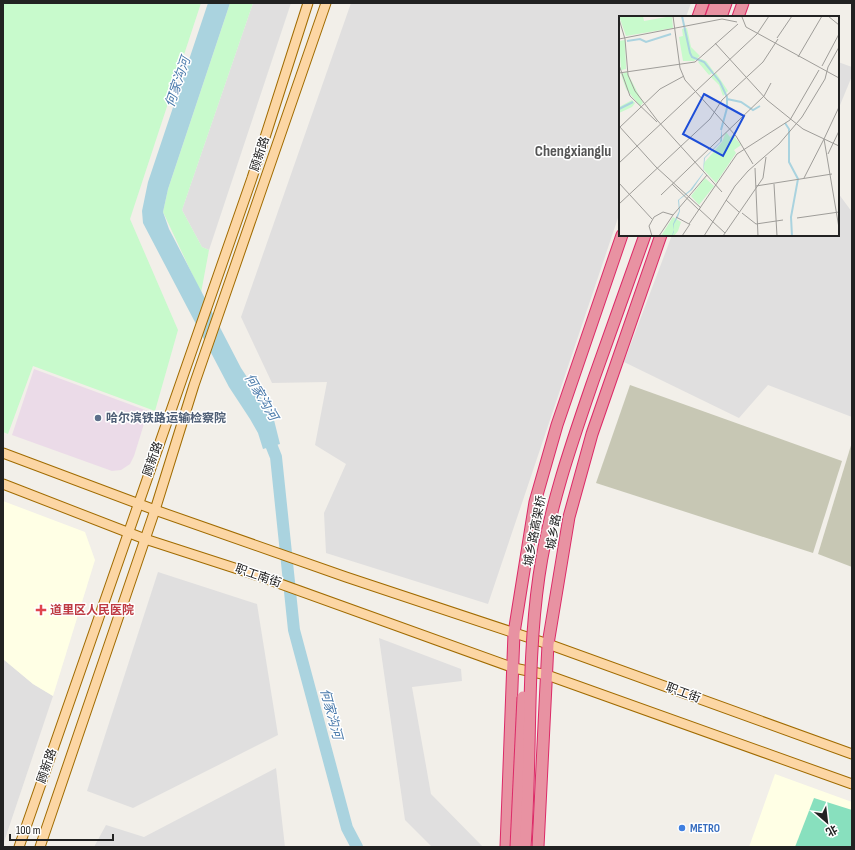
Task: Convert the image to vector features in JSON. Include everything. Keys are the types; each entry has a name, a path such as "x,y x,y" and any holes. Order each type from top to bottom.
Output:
{"highway":[{"path":"698,16 703,3"},
{"path":"711,16 716,3"},
{"path":"721,16 726,3"},
{"path":"738,16 743,3"},
{"name":"城乡路","path":"506,847 514,668 514,633 535,502 557,425 622,236"},
{"name":"城乡路高架桥","path":"516,847 526,635 539,538 555,473 637,236"},
{"name":"城乡路高架桥","path":"525,847 528,807 533,628 546,539 554,502 574,438 645,236"},
{"name":"城乡路","path":"538,847 548,644 569,517 592,434 661,236"}],"main road":[{"name":"顾新路","path":"19,847 137,503 252,178 308,3"},
{"name":"顾新路","path":"40,847 155,510 194,385 266,182 326,3"},
{"path":"3,453 155,510 346,577 514,633"},
{"name":"职工南街","path":"3,484 145,539 250,573 514,668"},
{"name":"职工街","path":"514,633 852,754"},
{"path":"514,668 547,675 852,784"}],"shaded area":[{"path":"253,3 291,3 209,250 202,247 182,210"},
{"path":"351,3 691,3 686,16 619,16 619,215 488,604 326,553 324,513 346,464 315,445 327,382 272,383 241,317"},
{"path":"839,62 852,67 852,76 839,108"},
{"path":"839,194 852,212 852,417 768,385 739,418 624,362 672,236 839,236"},
{"path":"34,369 148,411 134,456 130,464 121,470 112,471 12,435"},
{"path":"630,385 842,461 813,553 596,483"},
{"path":"852,442 852,567 818,554"},
{"name":"道里区人民医院","path":"3,501 85,532 95,560 53,696 33,684 3,659"},
{"path":"158,572 257,604 278,735 133,808 87,791"},
{"path":"379,638 461,669 462,681 412,687 431,794 483,847 432,847 405,820"},
{"path":"3,659 33,684 53,696 3,845"},
{"path":"276,768 285,847 94,847 106,825 144,837"},
{"path":"775,774 852,802 852,847 749,847"}],"green space":[{"path":"3,3 201,3 130,219 178,330 155,411 33,366 8,434 3,432"},
{"path":"230,3 253,3 182,210 202,247 209,250 201,293 163,212 168,189"},
{"path":"814,798 852,810 852,847 795,847"}],"water":[{"path":"208,3 230,3 168,189 163,212 169,229 241,368 274,420 280,444 263,449 258,433 229,387 143,223 142,211 148,182"}],"waterway":[{"name":"何家沟河","path":"266,432 276,457 294,630 347,828 357,847"}],"place":[{"name":"哈尔滨铁路运输检察院","path":"98,418"},
{"name":"道里区人民医院","path":"41,610"},
{"name":"METRO","path":"682,828"}],"district":[{"name":"Chengxianglu","path":"573,151"}]}
